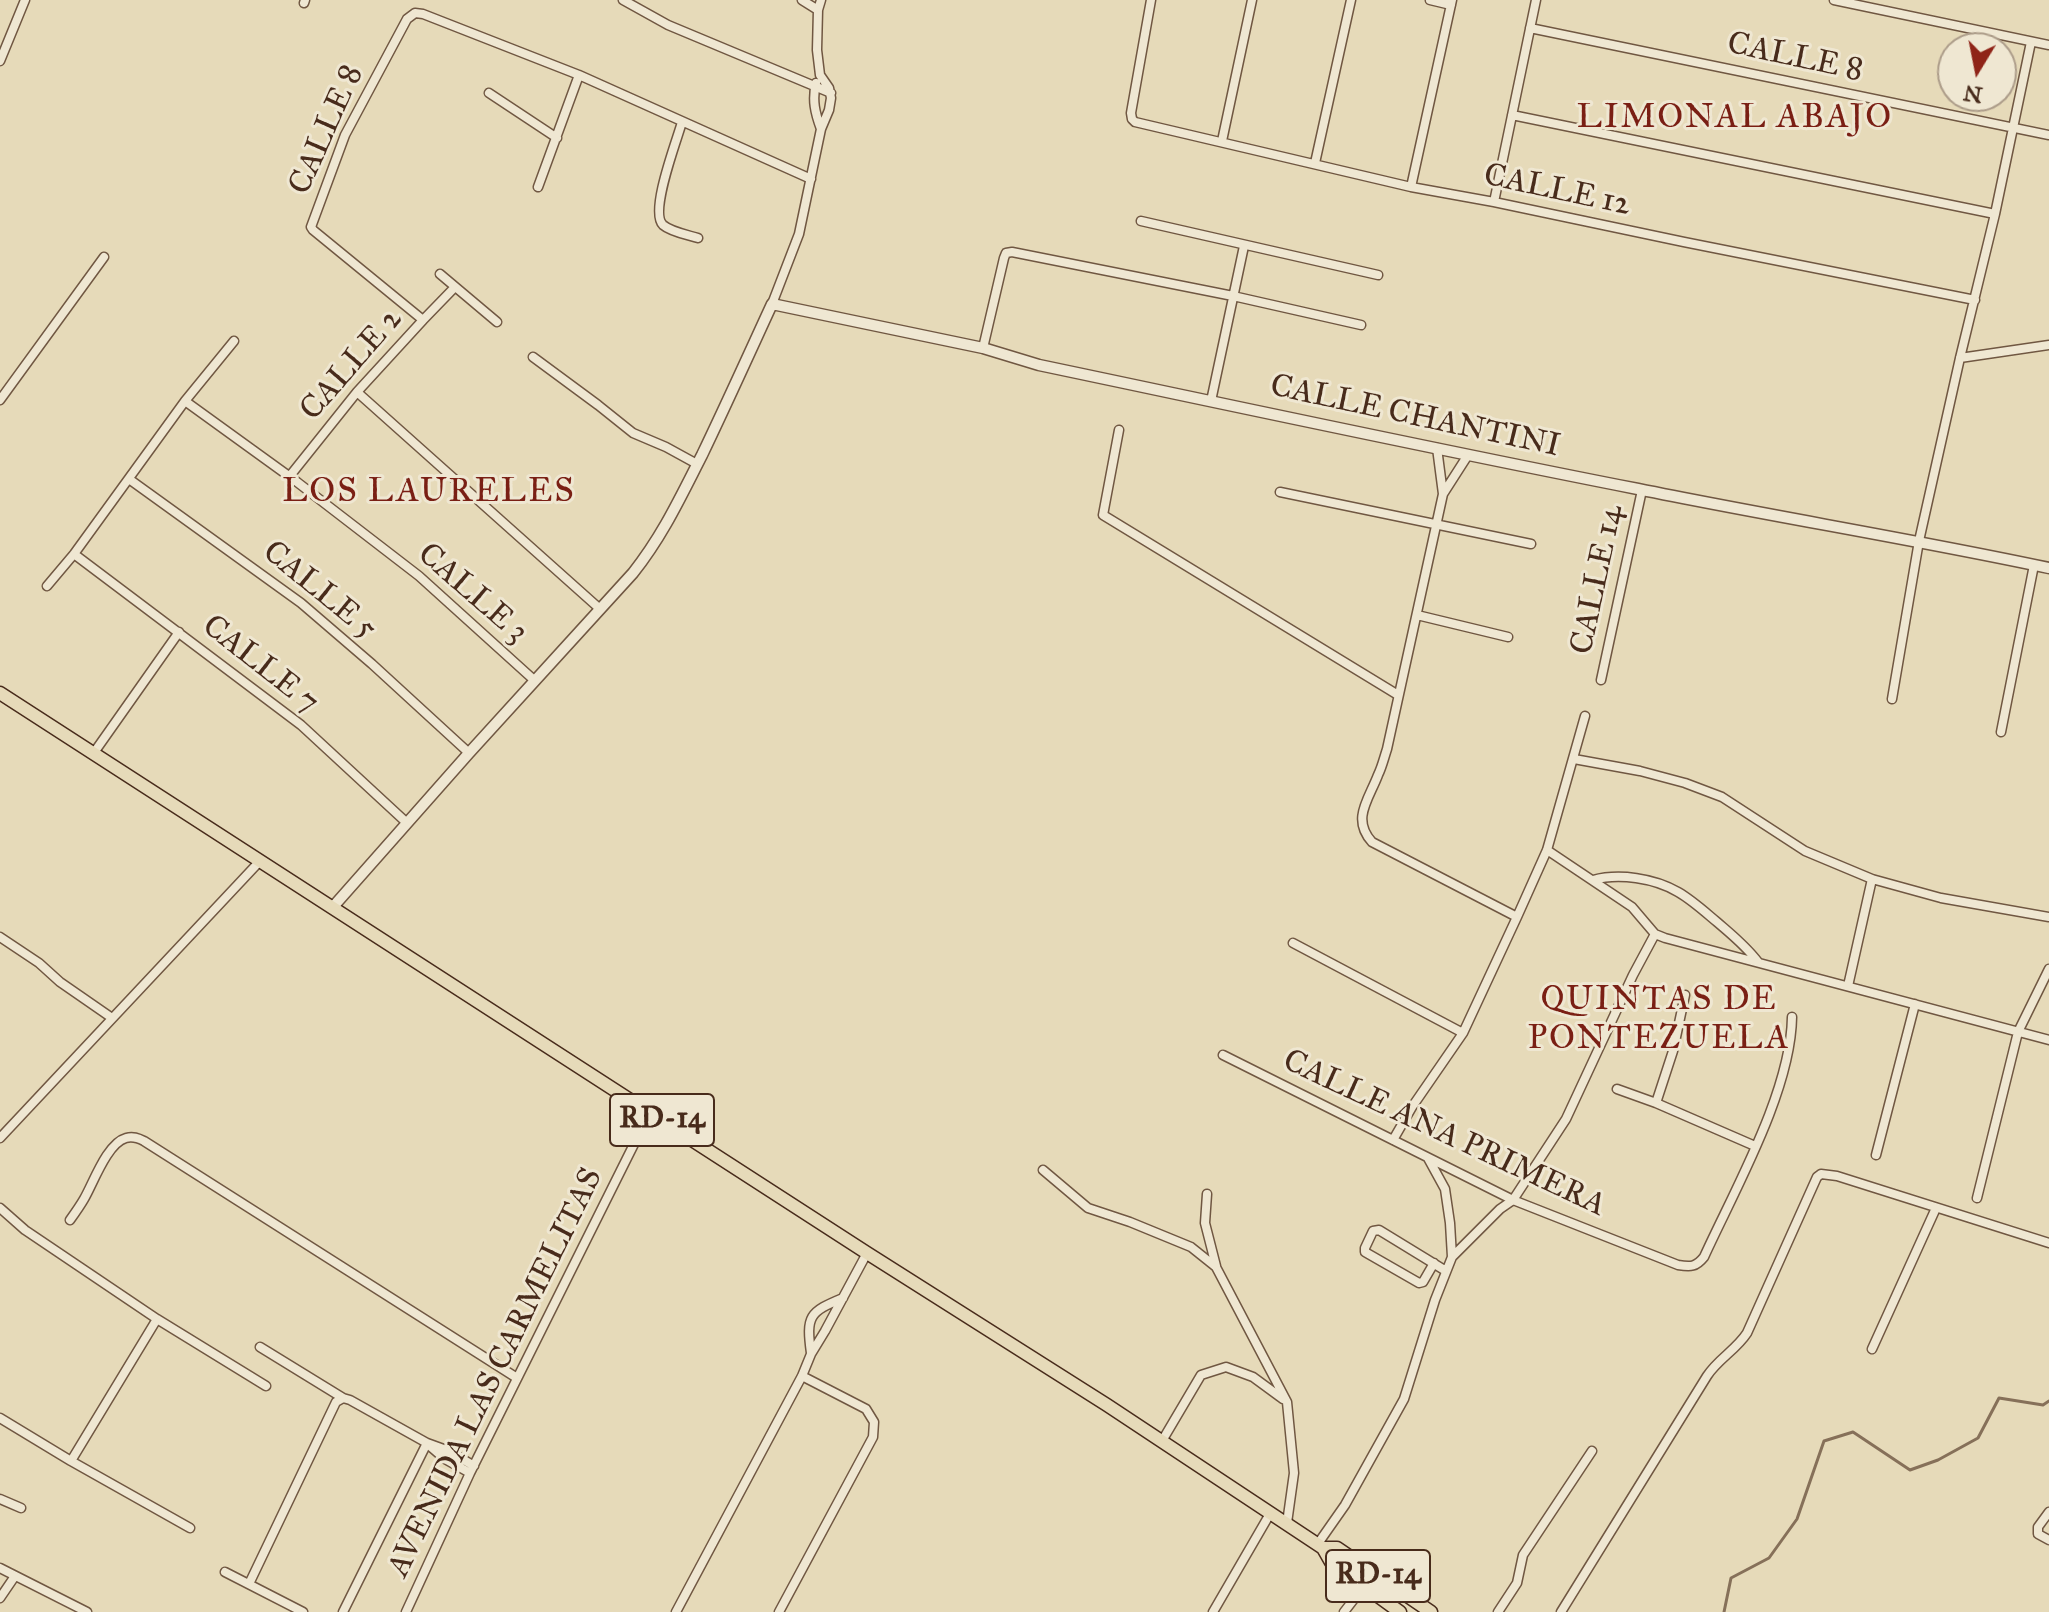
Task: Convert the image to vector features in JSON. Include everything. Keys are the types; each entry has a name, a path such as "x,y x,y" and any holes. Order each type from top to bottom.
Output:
{"main road":[{"name":"RD-14","path":"0,693 1271,1512 1320,1546 1331,1562 1400,1612"},
{"name":"RD-14","path":"1320,1546 1337,1548 1431,1612"}],"street":[{"path":"0,61 25,0"},
{"path":"623,0 668,25 831,93"},
{"path":"802,0 818,10"},
{"path":"821,0 817,50 820,75 815,87 814,104 821,129"},
{"name":"CALLE 12","path":"1151,0 1131,113 1135,122 1411,187 1975,300"},
{"path":"1222,141 1252,0"},
{"path":"1315,163 1351,0"},
{"path":"1411,187 1451,3 1430,0"},
{"path":"1494,202 1536,0"},
{"path":"1834,0 2049,45"},
{"name":"CALLE 8","path":"423,320 311,227 345,135 407,19 415,13 423,14 579,75"},
{"name":"CALLE 8","path":"1530,28 2049,135"},
{"path":"1892,699 1919,541 1995,214 2031,42"},
{"path":"538,187 579,75 811,179"},
{"path":"332,908 633,573 655,544 697,464 772,304 799,234 821,129 829,110 831,93 820,75"},
{"path":"489,93 557,138"},
{"path":"1512,115 1995,214"},
{"path":"682,122 663,185 659,217 666,227 698,238"},
{"path":"1141,221 1378,275"},
{"path":"1211,401 1244,246"},
{"path":"983,348 1004,258 1006,253 1012,252 1361,325"},
{"path":"0,400 104,257"},
{"path":"440,274 497,322"},
{"name":"CALLE 2","path":"289,477 357,392 455,287"},
{"name":"CALLE CHANTINI","path":"772,304 983,348 1039,365 1468,455 2049,568"},
{"path":"47,586 74,554 185,401 234,341"},
{"path":"1960,358 2049,345"},
{"path":"533,357 633,433 697,464"},
{"path":"357,392 600,609"},
{"name":"CALLE 3","path":"185,401 419,576 534,680"},
{"path":"1119,430 1103,515 1398,695"},
{"path":"1437,448 1443,494"},
{"path":"1468,455 1443,494 1387,749 1363,810 1362,826 1372,842 1517,917"},
{"name":"CALLE 5","path":"129,479 301,603 469,753"},
{"name":"CALLE 14","path":"1601,680 1642,490"},
{"path":"1280,492 1531,544"},
{"name":"CALLE 7","path":"74,554 301,725 407,823"},
{"path":"2001,732 2034,565"},
{"path":"1417,615 1508,637"},
{"path":"93,754 179,632"},
{"path":"1393,1140 1463,1033 1517,917 1547,850 1585,716"},
{"path":"1574,759 1640,771 1722,797 1805,851 1872,879 1941,898 2049,917"},
{"path":"1547,850 1632,907 1655,934 2049,1040"},
{"path":"0,1137 260,861"},
{"path":"1593,880 1617,876 1669,887 1696,904 1747,947 1758,962"},
{"path":"1848,986 1872,879"},
{"path":"1320,1546 1404,1399 1452,1257 1513,1200 1566,1119 1655,934"},
{"path":"0,937 112,1018"},
{"path":"1293,943 1463,1033"},
{"path":"1977,1198 2018,1032 2049,969"},
{"path":"1656,1103 1673,1051 1685,995"},
{"path":"1876,1155 1915,1004"},
{"path":"1617,1089 1755,1146 1781,1076 1792,1033 1792,1017"},
{"name":"CALLE ANA PRIMERA","path":"1223,1055 1513,1200 1678,1265 1692,1267 1704,1257 1755,1146"},
{"name":"AVENIDA LAS CARMELITAS","path":"406,1612 472,1470 650,1112"},
{"path":"70,1220 102,1163 118,1142 134,1137 517,1378"},
{"path":"1427,1157 1445,1189 1452,1257"},
{"path":"1043,1170 1088,1208 1191,1247 1216,1267"},
{"path":"1561,1612 1715,1364 1747,1333 1817,1177 1821,1174 1837,1176 2049,1243"},
{"path":"1207,1194 1205,1223 1216,1267 1287,1402 1294,1473 1287,1523"},
{"path":"0,1208 25,1230 157,1319 266,1386"},
{"path":"1872,1349 1936,1208"},
{"path":"1434,1263 1423,1282 1419,1283 1364,1249 1376,1229 1434,1263 1446,1271"},
{"path":"676,1612 867,1253"},
{"path":"811,1354 810,1320 824,1306 843,1298"},
{"path":"71,1461 157,1319"},
{"path":"260,1347 343,1398 427,1443 449,1451 472,1470"},
{"path":"1162,1441 1201,1375 1226,1367 1253,1377 1287,1402"},
{"path":"779,1612 873,1437 874,1422 866,1409 802,1376"},
{"path":"249,1584 336,1402 343,1398"},
{"path":"0,1418 190,1528"},
{"path":"343,1612 427,1443"},
{"path":"1498,1612 1517,1583 1523,1555 1592,1451"},
{"path":"0,1499 21,1508"},
{"path":"1213,1612 1271,1512"},
{"path":"2049,1512 2038,1527 2038,1534 2049,1540"},
{"path":"0,1568 87,1612"},
{"path":"225,1572 303,1612"},
{"path":"0,1598 15,1576"},
{"path":"1344,1612 1364,1586"}],"waterway":[{"path":"1724,1612 1731,1578 1769,1558 1797,1519 1824,1441 1853,1432 1910,1470 1938,1460 1978,1438 1999,1398 2043,1405 2049,1401"}],"district":[{"name":"LIMONAL ABAJO","path":"1735,119"},
{"name":"LOS LAURELES","path":"429,493"},
{"name":"QUINTAS DE PONTEZUELA","path":"1659,1020"}]}
